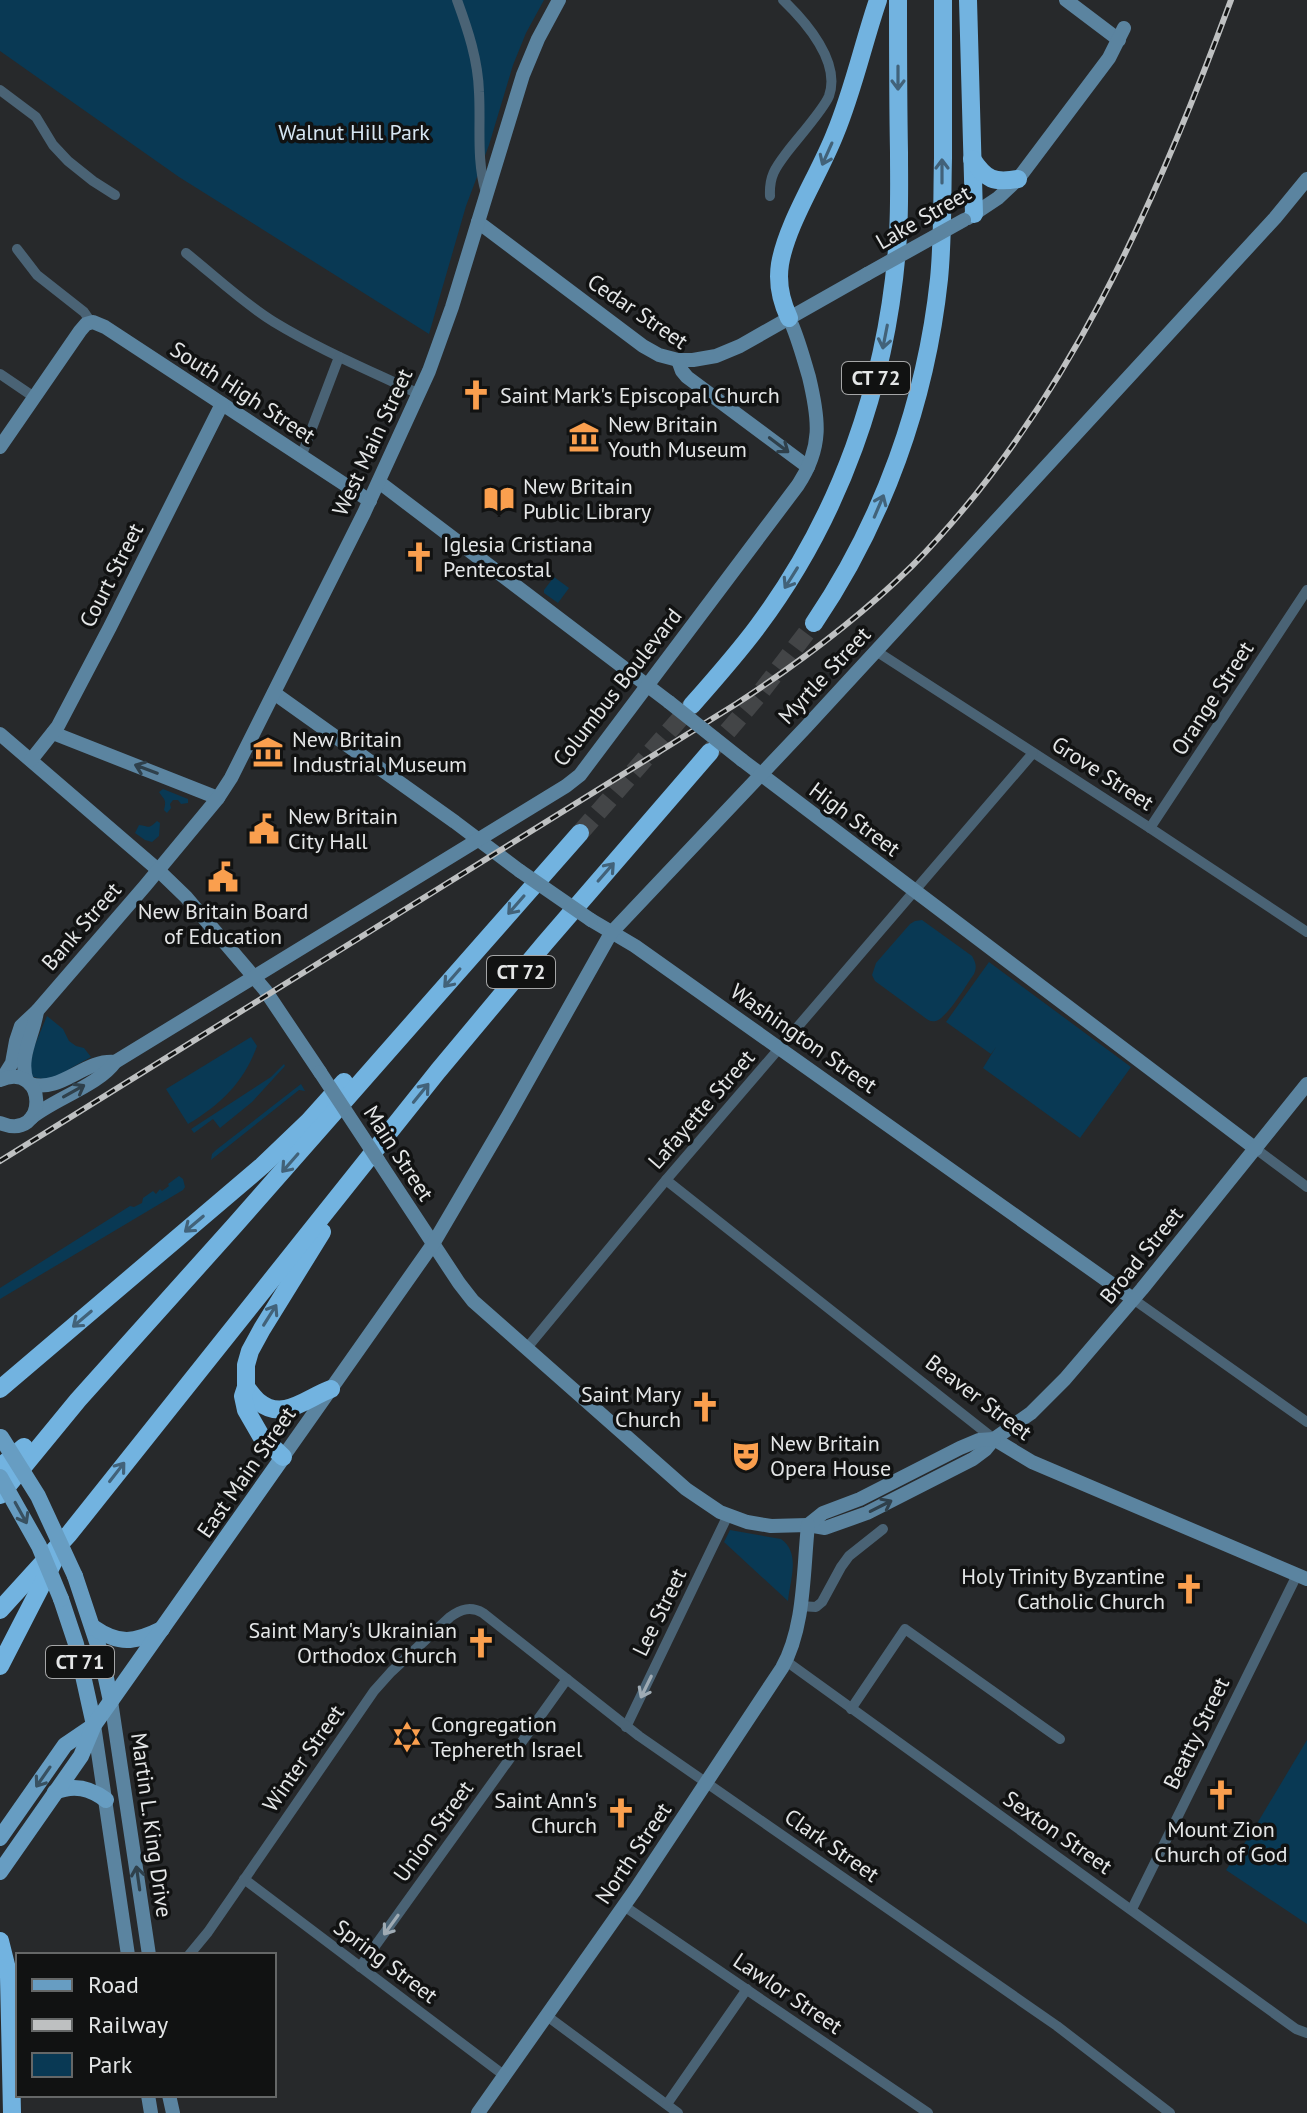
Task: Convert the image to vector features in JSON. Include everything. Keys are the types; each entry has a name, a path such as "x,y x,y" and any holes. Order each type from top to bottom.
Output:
{"highway":[{"path":"789,318 779,280 782,256 841,122 878,0"},
{"name":"CT 72","path":"692,705 758,626 798,565 834,497 871,399 889,320 897,248 898,0"},
{"name":"CT 72","path":"814,623 853,560 879,505 913,412 929,344 941,254 943,0"},
{"path":"968,0 972,159 969,217"},
{"path":"972,159 982,173 992,179 1018,179"},
{"name":"CT 72","path":"69,1534 514,980 710,752"},
{"name":"CT 72","path":"78,1400 580,833"},
{"path":"0,1389 262,1166 309,1121 376,1048 415,1020"},
{"path":"283,1457 261,1436 249,1418 243,1400 246,1365 250,1351 322,1233 337,1198"},
{"path":"246,1387 262,1405 276,1410 294,1407 331,1389"},
{"path":"0,1467 78,1400"},
{"path":"0,1495 78,1400"},
{"path":"0,1610 69,1534"},
{"path":"0,1666 69,1534"},
{"path":"0,1941 9,1977 12,2113"}],"main road":[{"name":"CT 71","path":"1,1436 43,1506 75,1576 93,1627 111,1701"},
{"name":"East Main Street","path":"0,1872 81,1756 94,1725 283,1457"},
{"name":"CT 71","path":"0,1477 39,1546 61,1599 77,1650 94,1725"},
{"path":"93,1627 124,1641 163,1628"},
{"name":"East Main Street","path":"0,1838 65,1745 94,1725"},
{"path":"55,1792 71,1787 80,1788 106,1800"}],"street":[{"path":"457,0 477,69 478,158 486,195"},
{"name":"West Main Street","path":"157,869 218,798 231,778 379,482 419,394 448,319 526,68 559,0"},
{"path":"770,196 769,182 776,167 828,98 832,77 827,60 802,18 783,0"},
{"name":"Lake Street","path":"678,360 699,360 723,353 998,198 1018,179 1109,58 1121,34 1066,0"},
{"path":"0,90 33,115 68,161 115,195"},
{"name":"Myrtle Street","path":"433,1244 611,933 876,651 1307,179"},
{"name":"Cedar Street","path":"478,222 643,346 659,355 678,360 687,377 808,467"},
{"path":"0,447 83,327 91,322 85,313 37,275 17,249"},
{"path":"186,253 272,320 339,357 419,394"},
{"name":"Columbus Boulevard","path":"3,1125 21,1125 45,1107 103,1074 115,1062 578,777 798,485 808,467 816,444 817,414 800,342 789,318"},
{"name":"South High Street","path":"91,322 102,326 370,501"},
{"path":"301,457 339,357"},
{"path":"0,374 34,397"},
{"name":"Court Street","path":"31,760 53,733 110,627 222,404"},
{"name":"High Street","path":"379,482 1307,1187"},
{"name":"Orange Street","path":"1150,828 1307,590"},
{"name":"Grove Street","path":"876,651 1307,932"},
{"name":"Washington Street","path":"274,693 520,871 635,946 1307,1422"},
{"path":"53,733 218,798"},
{"name":"Main Street","path":"0,734 157,869 186,897 254,976 473,1301 686,1489 728,1515 762,1525 827,1528 856,1518 973,1459 994,1439"},
{"name":"Lafayette Street","path":"526,1349 666,1180 1033,753"},
{"name":"Bank Street","path":"1,1080 12,1063 24,1021 37,1011 157,869"},
{"name":"Bank Street","path":"31,1118 37,1099 24,1075 37,1011"},
{"name":"Columbus Boulevard","path":"1,1080 14,1077 38,1086 51,1086 99,1063 115,1062"},
{"name":"Broad Street","path":"994,1439 1043,1402 1133,1299 1307,1084"},
{"name":"Beaver Street","path":"666,1180 1010,1450 1302,1577"},
{"name":"East Main Street","path":"283,1457 433,1244"},
{"name":"Lee Street","path":"626,1727 728,1515"},
{"name":"North Street","path":"478,2113 624,1906 786,1661 796,1636 808,1525"},
{"path":"800,1606 816,1607 821,1604 848,1558 883,1529"},
{"name":"Beatty Street","path":"1132,1909 1302,1577"},
{"name":"Clark Street","path":"473,1608 486,1614 626,1727 1057,2026 1170,2113"},
{"name":"Winter Street","path":"191,1953 382,1682 450,1617 461,1610 473,1608"},
{"path":"851,1709 905,1629 1060,1739"},
{"name":"Sexton Street","path":"786,1661 1296,2029 1307,2033"},
{"name":"Union Street","path":"360,1967 567,1679"},
{"name":"Martin L. King Drive","path":"111,1701 149,1953"},
{"name":"Martin L. King Drive","path":"94,1725 128,1953"},
{"name":"Spring Street","path":"244,1879 505,2076"},
{"name":"Lawlor Street","path":"624,1906 928,2113"},
{"path":"667,2104 747,1989"},
{"path":"547,2016 678,2113"}],"green space":[{"name":"Walnut Hill Park","path":"0,0 544,0 513,65 489,145 466,206 429,334 179,177 0,51"},
{"path":"554,577 569,588 558,603 544,593"},
{"path":"163,789 188,799 188,803 173,800 167,813 159,792"},
{"path":"157,821 160,823 159,836 152,842 135,833 139,825 150,826"},
{"path":"922,920 972,956 976,965 974,974 946,1014 936,1021 927,1019 875,981 872,975 876,963 910,924"},
{"path":"989,962 1131,1067 1080,1138 983,1068 996,1047 991,1054 946,1022"},
{"path":"47,1016 63,1029 69,1041 84,1048 91,1057 53,1081 33,1077 29,1071 34,1047"},
{"path":"251,1037 257,1046 238,1081 221,1100 188,1124 166,1089"},
{"path":"284,1064 252,1102 220,1128 213,1119 194,1133 191,1129 271,1077"},
{"path":"301,1084 305,1091 299,1090 211,1160 216,1150"},
{"path":"179,1176 183,1179 183,1190 0,1299 0,1288 130,1206 142,1203 143,1198 153,1191 156,1194 160,1189 162,1191"},
{"path":"730,1530 781,1539 787,1545 793,1559 788,1601 724,1542"},
{"path":"1307,1740 1307,1924 1226,1870"}],"tunnel":[{"path":"710,752 814,623"},
{"path":"580,833 692,705"}],"railway":[{"path":"0,1161 736,704 827,640 892,585 967,505 1016,440 1061,372 1138,227 1231,0"}],"place":[{"name":"Saint Mark's Episcopal Church","path":"476,395"},
{"name":"New Britain Youth Museum","path":"584,437"},
{"name":"New Britain Public Library","path":"499,499"},
{"name":"Iglesia Cristiana Pentecostal","path":"419,557"},
{"name":"New Britain Industrial Museum","path":"268,752"},
{"name":"New Britain City Hall","path":"264,829"},
{"name":"New Britain Board of Education","path":"223,877"},
{"name":"Saint Mary Church","path":"705,1407"},
{"name":"New Britain Opera House","path":"746,1456"},
{"name":"Holy Trinity Byzantine Catholic Church","path":"1189,1589"},
{"name":"Saint Mary's Ukrainian Orthodox Church","path":"481,1643"},
{"name":"Congregation Tephereth Israel","path":"407,1737"},
{"name":"Mount Zion Church of God","path":"1221,1795"},
{"name":"Saint Ann's Church","path":"621,1813"}]}
